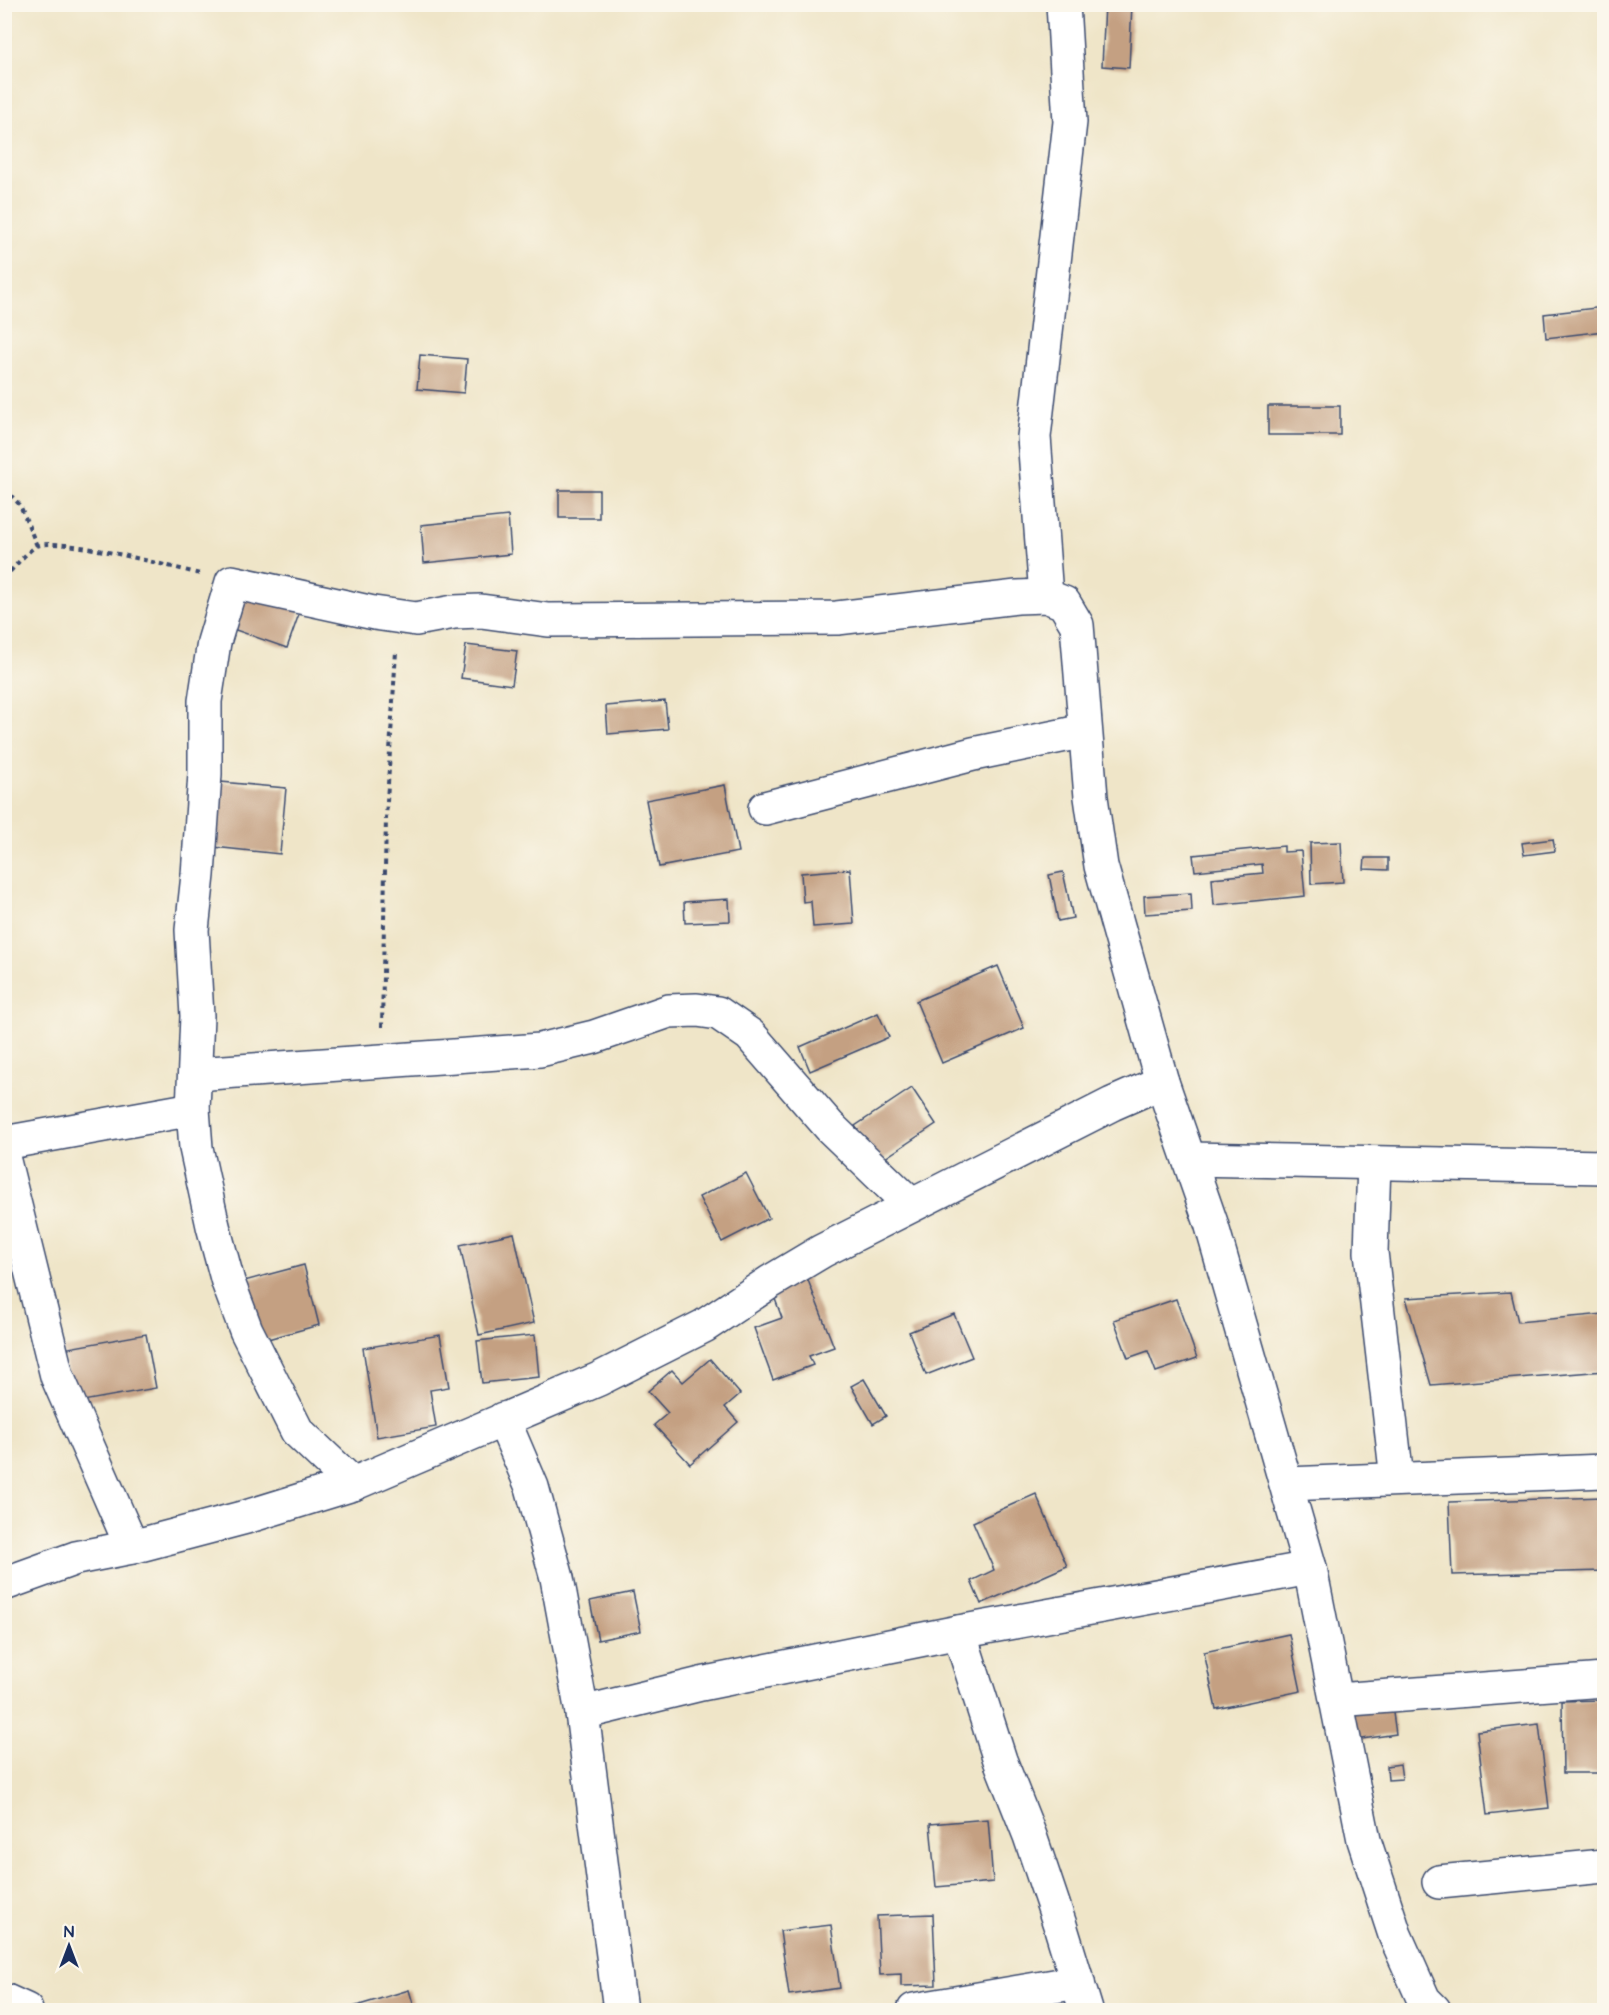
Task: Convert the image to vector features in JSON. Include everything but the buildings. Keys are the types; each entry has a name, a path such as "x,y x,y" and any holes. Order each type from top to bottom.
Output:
{"street":[{"path":"1046,596 1034,437 1070,122 1064,4"},
{"path":"353,1484 297,1431 246,1330 228,1282 196,1148 194,1109 197,1016 192,930 205,774 205,701 214,642 232,582 416,619 454,612 481,611 548,620 837,618 946,604 1046,596 1064,603 1077,625 1091,797 1101,866 1162,1082 1211,1223 1310,1568 1364,1840 1395,1935 1424,2000 1434,2010"},
{"path":"765,808 973,754 1085,731"},
{"path":"195,1074 540,1050 594,1037 669,1011 697,1010 718,1013 750,1035 830,1127 911,1205"},
{"path":"4,1584 76,1558 132,1547 246,1517 353,1484 599,1379 704,1326 822,1251 1112,1104 1162,1082"},
{"path":"4,1143 194,1109"},
{"path":"1189,1159 1605,1167"},
{"path":"4,1161 57,1376 132,1547"},
{"path":"1374,1163 1371,1252 1396,1479"},
{"path":"503,1419 532,1487 557,1578 582,1713 620,2010"},
{"path":"1287,1484 1605,1471"},
{"path":"582,1713 701,1684 959,1632 1310,1568"},
{"path":"914,2010 1082,1996 1030,1836 1000,1760 959,1632"},
{"path":"1337,1700 1605,1680"},
{"path":"1439,1882 1605,1866"},
{"path":"4,2000 26,2010"}],"path":[{"path":"4,488 20,505 37,546"},
{"path":"4,578 37,546 54,543 131,557 232,582"},
{"path":"381,1061 387,818 398,617"}]}
